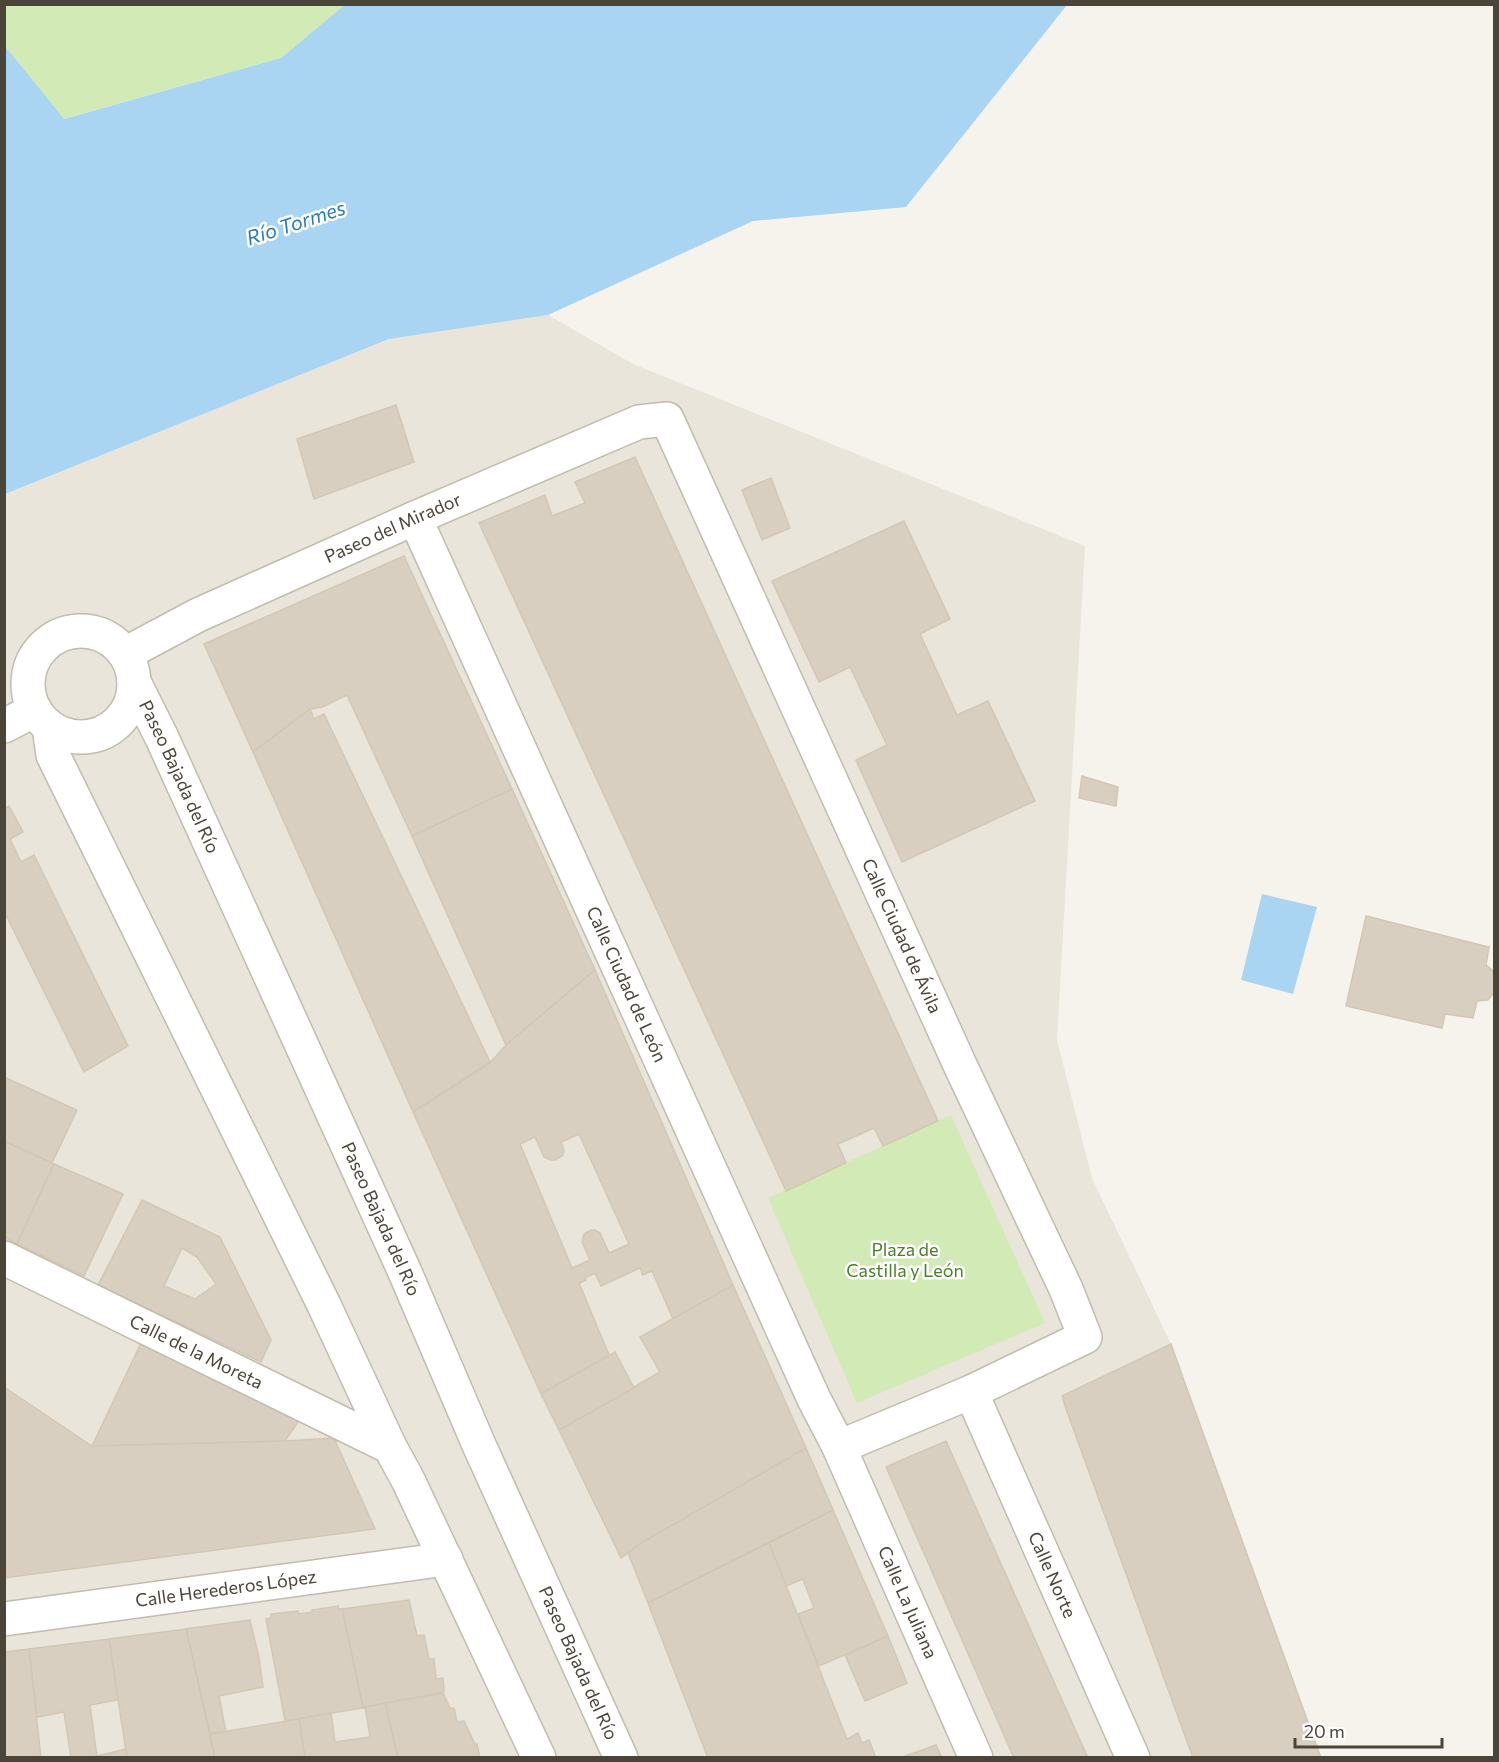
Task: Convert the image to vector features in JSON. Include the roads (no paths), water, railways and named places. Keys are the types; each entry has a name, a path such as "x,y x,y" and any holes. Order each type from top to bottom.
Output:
{"street":[{"name":"Paseo del Mirador","path":"130,668 198,615 415,518 639,422 667,419"},
{"name":"Calle Ciudad de Ávila","path":"667,419 960,1065 1066,1289 1085,1337 971,1392"},
{"name":"Calle Ciudad de León","path":"415,518 814,1399 839,1447"},
{"path":"4,726 42,719 67,735 87,737 106,731 122,719 131,702 130,668 112,640 92,631 72,631 52,637 37,652 29,671 27,691 42,719 53,755 324,1305 539,1758"},
{"name":"Paseo Bajada del Río","path":"130,668 404,1270 479,1445 621,1758"},
{"name":"Calle de la Moreta","path":"4,1258 390,1447"},
{"path":"839,1447 971,1392"},
{"name":"Calle Norte","path":"971,1392 1133,1758"},
{"name":"Calle La Juliana","path":"839,1447 976,1758"},
{"name":"Calle Herederos López","path":"4,1618 446,1558"}],"water":[{"name":"Río Tormes","path":"346,4 1067,5 906,207 753,221 548,315 389,339 5,494 5,46 64,119 281,58"},
{"path":"1262,894 1317,907 1293,994 1241,980"}],"park label":[{"name":"Plaza de Castilla y León","path":"905,1260"}]}
